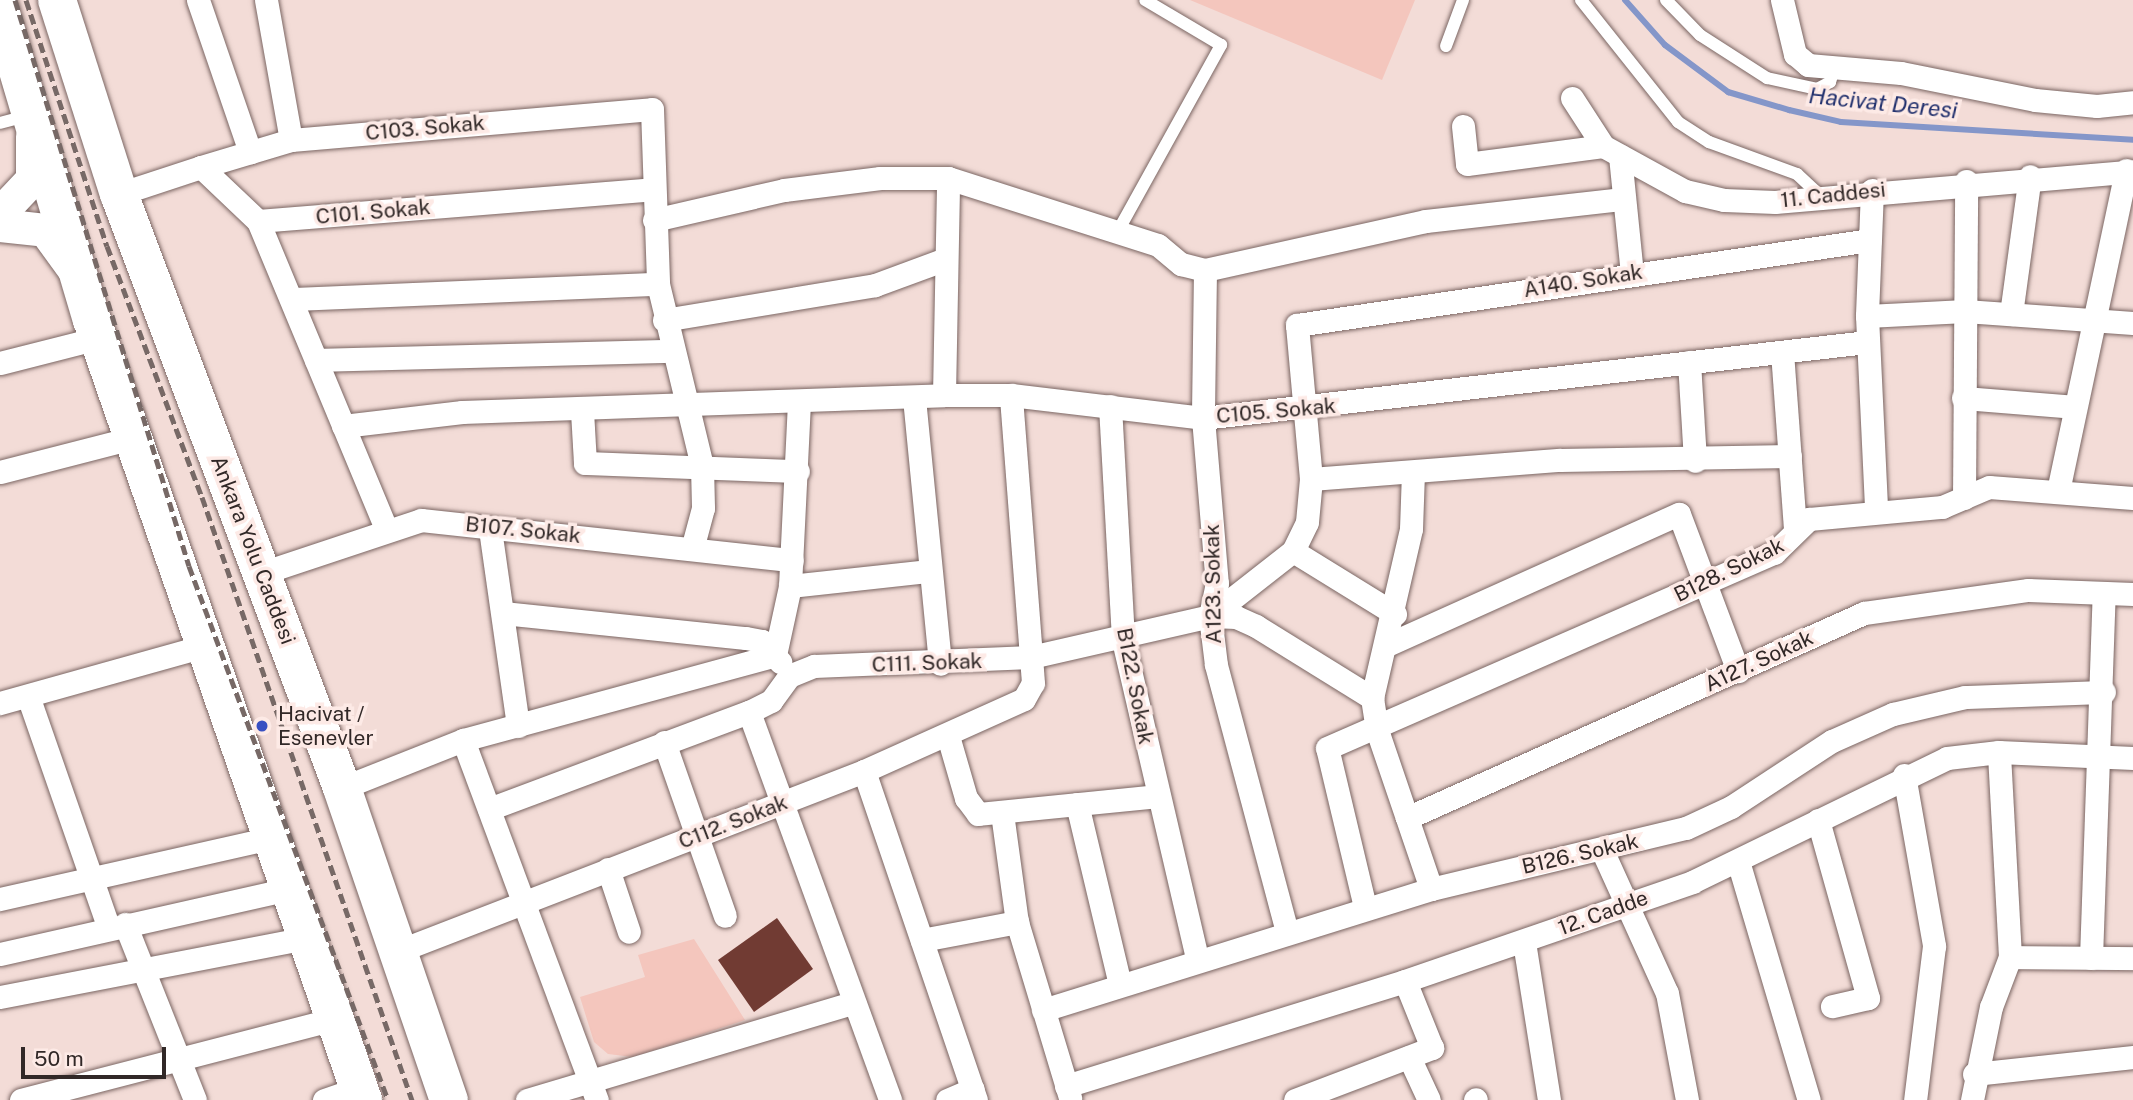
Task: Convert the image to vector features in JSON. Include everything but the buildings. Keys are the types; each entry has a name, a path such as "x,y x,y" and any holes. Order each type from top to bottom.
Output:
{"highway":[{"name":"Ankara Yolu Caddesi","path":"57,0 119,194 342,788 449,1100"},
{"path":"0,9 20,119 79,281 334,1018 348,1096"}],"main road":[{"path":"0,213 22,197 32,179 20,119"},
{"path":"0,225 45,230 79,281"}],"street":[{"path":"198,0 250,152"},
{"path":"266,0 291,140"},
{"path":"1782,0 1795,54 1808,65 1901,73 2035,100 2097,106 2133,102"},
{"path":"1572,98 1595,124 1611,151 1623,199 1632,274"},
{"name":"C103. Sokak","path":"201,167 291,140 652,109 653,189"},
{"path":"1463,126 1467,164 1611,151"},
{"name":"11. Caddesi","path":"1611,151 1685,191 1724,200 1821,196 1966,181 2130,170"},
{"path":"119,194 201,167 258,221 294,299 342,426 386,529"},
{"path":"2058,491 2074,407 2130,170"},
{"path":"2011,314 2030,176"},
{"path":"654,220 784,190 880,178 948,178 1118,231 1205,270 1426,221 1623,199"},
{"path":"944,395 943,260 948,178"},
{"path":"1964,498 1966,181"},
{"path":"653,189 658,284 664,320 683,406 702,466 703,508 692,549"},
{"name":"C101. Sokak","path":"258,221 653,189"},
{"path":"1872,190 1867,342 1876,510"},
{"name":"A140. Sokak","path":"1307,410 1297,325 1870,240"},
{"path":"664,320 875,285 943,260"},
{"name":"A123. Sokak","path":"1205,270 1203,418 1217,583 1210,616 1216,665 1287,931"},
{"path":"294,299 658,284"},
{"path":"1867,316 1965,311 2133,323"},
{"path":"0,363 98,338"},
{"name":"C105. Sokak","path":"342,426 462,412 582,411 944,395 1011,395 1203,418 1307,410 1867,342"},
{"path":"316,360 671,351"},
{"path":"1782,352 1795,527"},
{"path":"1689,362 1695,461"},
{"name":"C112. Sokak","path":"396,951 863,771 948,736 1024,699 1033,683 1011,395"},
{"path":"914,398 928,571 940,664"},
{"path":"1964,398 2074,407"},
{"path":"775,654 790,586 798,471 799,402"},
{"name":"B122. Sokak","path":"1110,406 1123,640 1197,960"},
{"path":"1210,616 1293,551 1307,522 1311,479 1307,410"},
{"path":"582,411 585,463 798,471"},
{"path":"0,471 132,438"},
{"path":"1311,479 1560,460 1695,461 1790,456"},
{"path":"1413,472 1411,529 1395,614 1372,698 1377,730 1431,889"},
{"name":"B128. Sokak","path":"1365,907 1327,748 1377,730 1784,547 1795,527 1876,510 1942,507 1989,487 2133,498"},
{"path":"1387,645 1679,514 1738,671"},
{"name":"B107. Sokak","path":"262,573 386,529 421,520 792,560"},
{"path":"490,529 518,726"},
{"path":"1293,551 1395,614"},
{"path":"790,586 928,571"},
{"name":"A127. Sokak","path":"1407,818 1864,613 2028,590 2133,594"},
{"path":"2091,958 2103,756 2104,594"},
{"path":"489,809 749,712 771,701 789,676 775,654 746,638 503,613"},
{"name":"C111. Sokak","path":"789,676 814,666 940,664 1031,657 1123,640 1210,616 1256,626 1372,698"},
{"path":"0,703 204,646"},
{"path":"342,788 463,740 775,654"},
{"name":"B126. Sokak","path":"1042,1010 1365,907 1602,850 1720,812 1796,761 1893,713 1965,697 2104,692"},
{"path":"28,696 92,878 146,974 195,1100"},
{"path":"749,712 779,804 890,1100"},
{"path":"948,736 966,798 978,814 1157,796"},
{"path":"463,740 593,1089"},
{"path":"664,742 725,916"},
{"path":"1972,1100 1974,1074 2010,957 1999,752"},
{"name":"12. Cadde","path":"1069,1093 1524,942 1738,861 1904,775 1948,758 1999,752 2133,758"},
{"path":"863,771 975,1095 947,1100"},
{"path":"1904,775 1934,946 1915,1100"},
{"path":"1077,804 1120,984"},
{"path":"1002,813 1017,922 1069,1093"},
{"path":"1818,820 1867,998 1832,1006"},
{"path":"0,899 271,838"},
{"path":"1602,850 1629,902 1667,993 1687,1100"},
{"path":"1738,861 1809,1100"},
{"path":"608,869 629,932"},
{"path":"0,954 289,890"},
{"path":"922,940 1017,922"},
{"path":"0,997 146,974 306,938"},
{"path":"1524,942 1549,1100"},
{"path":"2010,957 2133,958"},
{"path":"1295,1100 1432,1048 1405,981"},
{"path":"527,1100 593,1089 853,1003"},
{"path":"21,1100 179,1056 334,1018"},
{"path":"1409,1057 1429,1100"},
{"path":"1974,1074 2133,1057"}],"lane":[{"path":"1118,231 1221,45 1145,0"},
{"path":"1446,46 1463,0"},
{"path":"1581,0 1678,122 1709,142 1797,174 1821,196"},
{"path":"1666,0 1709,42 1767,79 1817,89 1830,82 1835,67"}],"shaded area":[{"path":"1190,0 1415,0 1382,80"},
{"path":"694,939 745,1020 633,1057 608,1054 594,1042 580,997 645,977 638,955"}],"waterway":[{"name":"Hacivat Deresi","path":"1625,0 1665,45 1728,92 1789,110 1841,122 2133,140"}],"railway":[{"path":"15,0 189,566 388,1100"},
{"path":"26,0 107,246 202,497 412,1100"}],"place":[{"name":"Hacivat / Esenevler","path":"262,726"}]}
